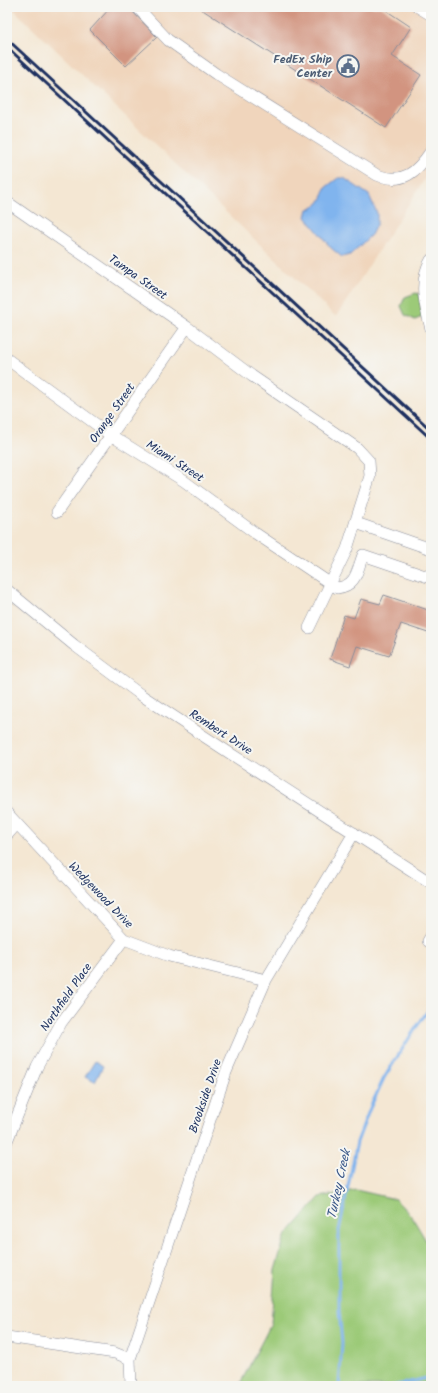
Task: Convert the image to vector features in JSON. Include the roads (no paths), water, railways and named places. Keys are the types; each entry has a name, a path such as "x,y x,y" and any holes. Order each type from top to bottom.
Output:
{"street":[{"path":"137,7 168,40 216,74 377,175 390,179 406,176 415,171 423,163 431,151"},
{"path":"418,7 431,15"},
{"name":"Tampa Street","path":"7,202 187,327 252,376 357,448 369,461 370,476 347,549 329,583 309,628"},
{"path":"431,260 426,268 423,286 426,313 431,329"},
{"name":"Orange Street","path":"57,512 112,436 187,327"},
{"name":"Miami Street","path":"7,359 112,436 184,481 255,533 329,583"},
{"path":"356,523 431,549"},
{"path":"347,549 431,578"},
{"path":"329,583 337,588 345,587 353,582 363,554"},
{"name":"Rembert Drive","path":"7,590 74,646 141,694 431,883"},
{"name":"Wedgewood Drive","path":"7,814 124,939 169,956 266,980"},
{"path":"7,835 17,824"},
{"name":"Brookside Drive","path":"131,1386 130,1359 226,1072 266,980 354,833"},
{"path":"431,936 428,941 431,943"},
{"name":"Northfield Place","path":"7,1141 37,1067 61,1023 124,939"},
{"path":"7,1337 116,1353 130,1359"}],"water":[{"path":"338,178 344,178 369,195 377,213 377,223 371,235 350,255 342,257 331,248 306,217 308,209 315,207 320,202 325,188"},
{"path":"95,1061 103,1066 95,1082 85,1077"}],"waterway":[{"name":"Turkey Creek","path":"339,1386 342,1343 339,1311 339,1231 357,1142 370,1108 384,1078 431,1006"},
{"path":"393,1386 431,1377"}],"railway":[{"path":"7,39 431,430"},
{"path":"7,47 431,439"}],"place":[{"name":"FedEx Ship Center","path":"348,66"}]}
